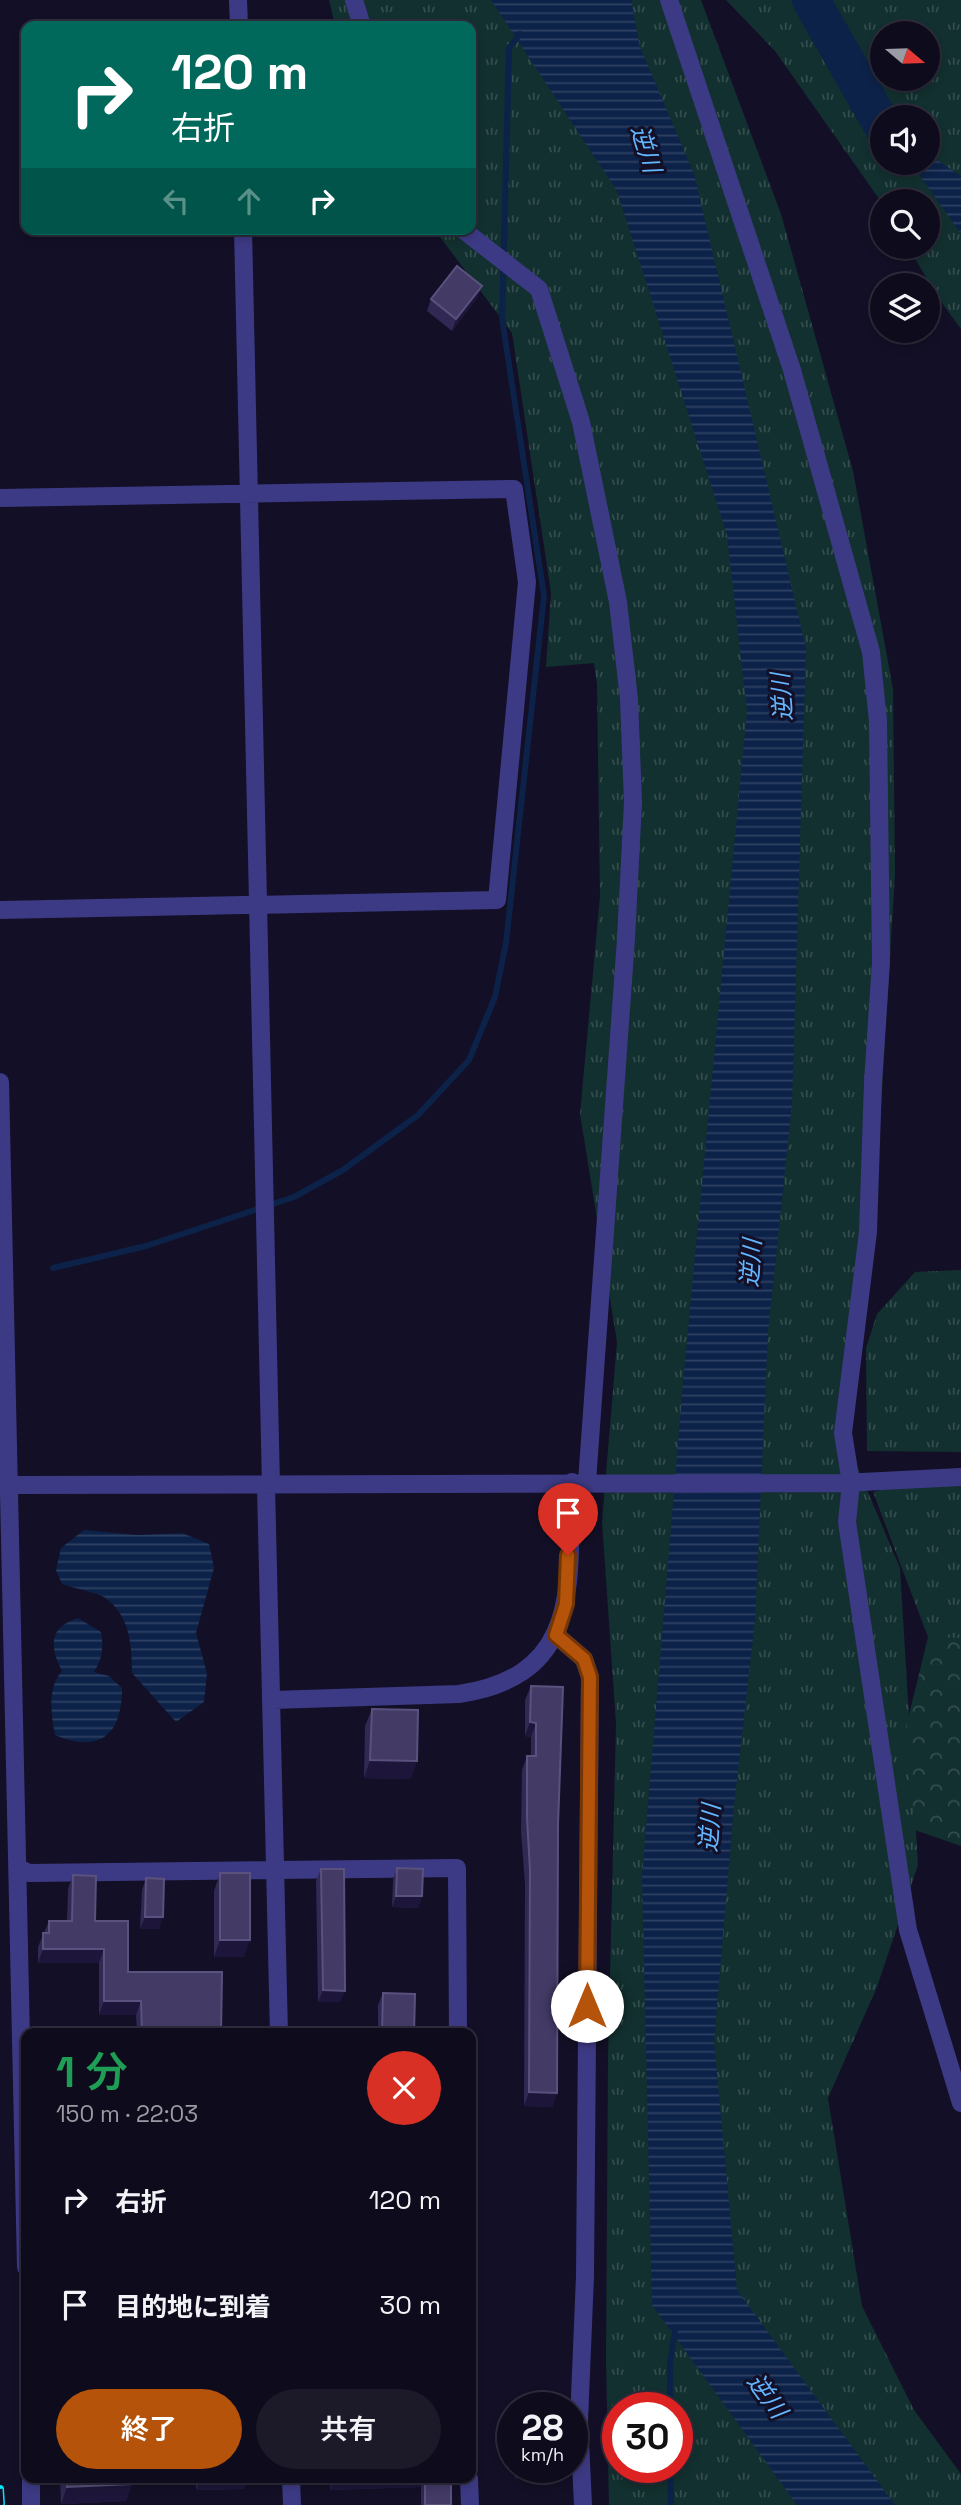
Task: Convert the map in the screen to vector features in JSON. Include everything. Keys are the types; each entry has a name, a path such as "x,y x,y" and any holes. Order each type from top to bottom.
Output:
{"street":[{"path":"238,0 239,21"},
{"path":"354,0 360,21"},
{"path":"670,0 792,370 871,652 878,721 881,962 873,1082 868,1232 843,1433 852,1482 847,1522 908,1930 961,2103"},
{"path":"243,235 279,2028"},
{"path":"273,1700 459,1694 485,1690 513,1679 538,1660 556,1635 566,1604 586,1482 626,939 633,802 629,698 618,602 582,422 539,289 470,235"},
{"path":"0,498 514,489 527,582 496,900 0,910"},
{"path":"0,1082 2,1274 10,1485 21,2028"},
{"path":"10,1485 852,1482 961,1477"},
{"path":"556,1635 584,1659 590,1677 585,2276 579,2421 583,2505"},
{"path":"18,1868 29,1873 457,1868 458,2028"},
{"path":"30,2483 31,2505"},
{"path":"291,2483 292,2505"},
{"path":"469,2483 470,2505"}],"green space":[{"path":"329,0 701,0 781,214 853,471 893,689 895,873 879,1142 843,1433 900,1568 918,1865 877,1987 828,2098 862,2306 914,2410 961,2474 961,2505 609,2505 609,2483 693,2483 693,2392 607,2392 608,2060 616,1724 602,1521 617,1342 580,1114 600,896 597,684 594,663 546,667 551,593 512,333 438,235 476,235 476,21 334,21"},
{"path":"726,0 961,0 961,329 940,300 940,273 924,273 915,259 940,259 940,189 872,189 775,51"},
{"path":"961,1270 961,1452 867,1451 866,1348 877,1314 915,1272"},
{"path":"961,1468 961,1643 928,1637 873,1492"},
{"path":"928,1637 961,1638 961,1846 915,1830 905,1731"}],"water":[{"name":"逆川","path":"491,0 631,0 640,47 694,174 806,648 792,1104 768,1332 755,1620 734,1806 714,2041 737,2290 895,2505 797,2505 652,2305 642,1877 683,1383 747,711 727,535 617,191"},
{"path":"806,0 827,0 857,83"},
{"path":"940,162 961,176 961,234 940,204 940,189 929,189 919,175 940,175"},
{"path":"84,1530 137,1535 182,1533 209,1544 214,1568 196,1633 207,1673 204,1702 176,1722 132,1673 128,1631 113,1604 101,1595 62,1584 56,1570 61,1548"},
{"path":"78,1618 101,1632 102,1653 94,1672 109,1676 122,1688 121,1704 113,1728 106,1736 96,1741 71,1740 55,1735 52,1693 62,1671 55,1653 54,1638 61,1627"}],"building":[{"path":"457,266 482,286 456,319 431,299"},
{"path":"531,1686 563,1687 558,1825 557,2093 529,2092 530,1870 527,1756 536,1756 536,1723 530,1722"},
{"path":"372,1709 418,1710 417,1761 370,1760"},
{"path":"397,1868 423,1869 422,1896 396,1896"},
{"path":"321,1869 344,1869 345,1991 323,1990"},
{"path":"220,1873 250,1873 250,1940 220,1940"},
{"path":"73,1875 96,1876 95,1921 128,1921 128,1972 222,1972 221,2028 142,2028 141,2001 104,2001 104,1949 43,1949 43,1933 49,1933 49,1921 72,1921"},
{"path":"146,1878 164,1879 163,1917 145,1917"},
{"path":"383,1993 415,1994 414,2028 382,2028"},
{"path":"67,2483 132,2483 132,2484 67,2487"},
{"path":"425,2483 451,2483 451,2505 425,2505"}],"waterway":[{"path":"811,0 871,105"},
{"path":"53,1268 146,1246 294,1197 343,1170 418,1115 469,1060 495,997 506,943 544,596 502,318 509,48 520,34"},
{"path":"670,2392 670,2364 675,2330"},
{"path":"670,2483 671,2505"}],"railway":[{"path":"0,2489 1,2505"}],"route":[{"path":"568,1555 566,1604 556,1635 584,1659 590,1677 587,2006"}]}
